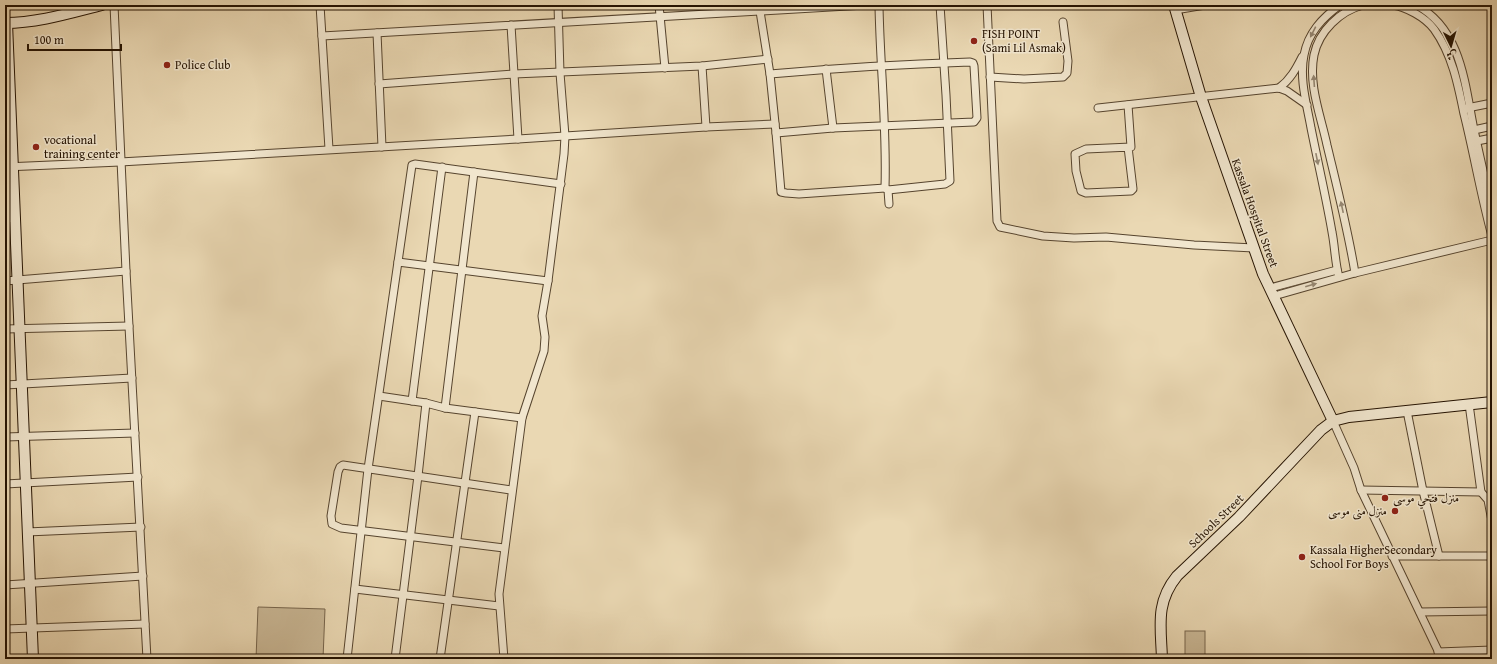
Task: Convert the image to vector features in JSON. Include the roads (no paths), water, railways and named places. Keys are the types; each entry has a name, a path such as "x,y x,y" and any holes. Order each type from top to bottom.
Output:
{"street":[{"path":"33,659 18,280 10,219 6,23 26,23 42,20 102,5"},
{"path":"114,5 120,162 147,659"},
{"path":"320,5 329,149"},
{"path":"504,659 499,594 504,548 522,418 544,351 545,336 542,316 548,281 565,136 560,73 558,5"},
{"path":"659,5 665,68"},
{"path":"322,36 661,16 760,8 865,5"},
{"path":"879,5 885,126 886,189 889,204"},
{"path":"760,8 770,74 780,192 799,194 945,184 950,181 948,123 940,5"},
{"path":"987,5 997,221 1000,227 1043,236 1074,238 1106,237 1194,246 1254,248"},
{"path":"1175,8 1205,5"},
{"path":"1339,278 1333,233 1307,105 1302,71 1308,41 1316,26 1327,14 1340,5"},
{"path":"1392,5 1404,7 1432,27 1450,57 1461,83"},
{"path":"1416,5 1439,22 1449,36 1457,54 1461,83 1479,163 1492,236"},
{"path":"1355,273 1313,80 1314,54 1323,34 1334,21 1359,6"},
{"name":"Kassala Hospital Street","path":"1175,8 1201,97 1254,248 1272,292 1333,421"},
{"path":"990,77 1024,80 1063,77 1067,73 1068,61 1063,22"},
{"path":"511,25 518,139"},
{"path":"377,33 382,147"},
{"path":"1098,108 1279,88 1285,84 1304,56"},
{"path":"379,84 514,74 702,66 768,59"},
{"path":"770,74 826,69 944,63 970,62 973,63 974,66 976,120 974,122 833,128 776,133"},
{"path":"702,66 706,127"},
{"path":"826,69 833,128"},
{"path":"1279,88 1287,91 1307,105"},
{"path":"1467,108 1492,103"},
{"path":"1128,105 1131,147 1128,147 1129,154 1133,184 1133,189 1131,191 1086,193 1081,191 1076,171 1075,154 1086,149 1124,147 1131,147"},
{"path":"1467,108 1477,141 1479,163 1492,211"},
{"path":"9,166 120,162 775,124"},
{"path":"1474,130 1492,126"},
{"path":"1477,141 1492,138"},
{"path":"347,659 368,469 412,165 442,167 560,184"},
{"path":"412,401 442,167"},
{"path":"445,408 474,172"},
{"path":"1333,233 1347,231"},
{"path":"1272,292 1339,278 1492,240"},
{"path":"398,262 548,281"},
{"path":"5,281 126,270"},
{"path":"1272,292 1337,270"},
{"path":"5,329 129,326"},
{"path":"5,385 132,378"},
{"path":"379,396 426,403 445,408 522,418"},
{"path":"1442,659 1361,490 1354,468 1333,421 1348,417 1492,402"},
{"path":"395,659 426,403"},
{"path":"1469,404 1481,492 1490,500 1492,521"},
{"path":"440,659 475,412"},
{"path":"1407,412 1423,491 1439,556"},
{"name":"Schools Street","path":"1162,659 1162,603 1170,585 1177,576 1239,517 1321,430 1333,421"},
{"path":"5,437 135,433"},
{"path":"504,548 361,530 336,526 332,524 331,521 338,472 340,467 343,465 511,490"},
{"path":"5,484 138,477"},
{"path":"1361,490 1481,492"},
{"path":"27,532 141,527"},
{"path":"1392,556 1492,556"},
{"path":"5,585 143,576"},
{"path":"355,589 500,606"},
{"path":"1420,612 1492,611"},
{"path":"5,629 146,624"},
{"path":"1438,652 1492,650"}],"place":[{"name":"FISH POINT (Sami Lil Asmak)","path":"974,41"},
{"name":"Police Club","path":"167,65"},
{"name":"vocational training center","path":"36,147"},
{"name":"منزل فتحي موسى","path":"1385,498"},
{"name":"منزل منى موسى","path":"1395,511"},
{"name":"Kassala HigherSecondary School For Boys","path":"1302,557"}]}
